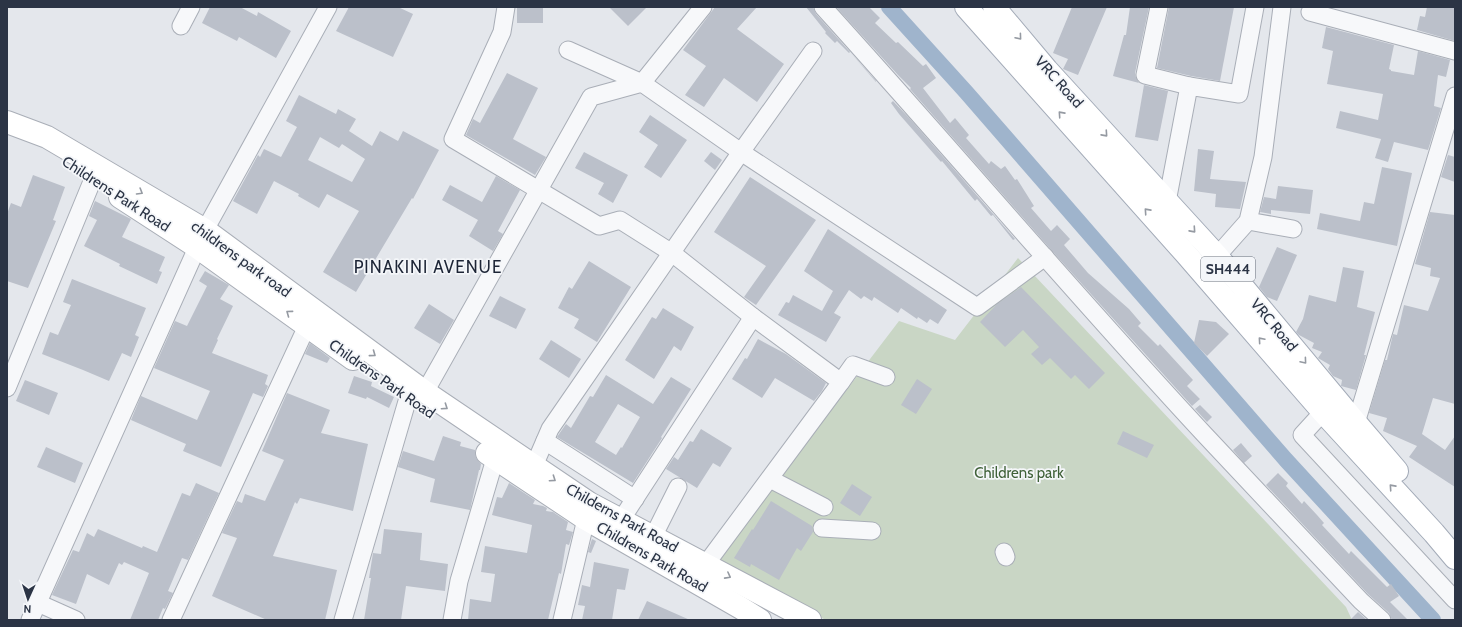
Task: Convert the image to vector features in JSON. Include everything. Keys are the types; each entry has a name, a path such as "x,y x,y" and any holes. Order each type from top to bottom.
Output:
{"street":[{"path":"181,26 191,7"},
{"path":"30,620 201,239 328,7"},
{"path":"506,7 502,32 453,140 598,226 620,220 672,253 753,317 842,382"},
{"path":"344,620 416,395 538,190 591,96 642,83 703,7"},
{"path":"823,7 1203,433 1361,601 1382,620"},
{"name":"SH444","path":"966,7 1186,254 1323,412 1429,527 1455,558"},
{"name":"VRC Road","path":"994,7 1047,70 1217,256 1356,423 1455,537"},
{"path":"1159,7 1145,75 1189,86 1238,94 1255,7"},
{"path":"1217,256 1248,221 1263,157 1282,7"},
{"path":"1310,12 1455,51"},
{"path":"568,50 642,83 741,152 976,307 1045,257"},
{"path":"534,466 550,429 741,152 813,51"},
{"path":"1167,202 1189,86"},
{"path":"1356,423 1455,96"},
{"name":"childrens park road","path":"7,122 47,137 201,239 345,343 402,376"},
{"name":"Childrens Park Road","path":"7,136 49,150 94,179 201,239 307,326 345,343 416,395 495,458 586,519 738,614 760,620"},
{"path":"7,388 94,179"},
{"path":"1248,221 1293,229"},
{"path":"621,520 753,317"},
{"path":"171,620 307,326"},
{"path":"706,564 842,382 853,365 886,377"},
{"name":"Childerns Park Road","path":"402,376 416,395 534,466 589,503 810,620"},
{"path":"1323,412 1302,435 1455,600"},
{"path":"545,441 635,499"},
{"path":"452,620 459,582 495,458"},
{"path":"770,479 824,507"},
{"path":"653,537 678,487"},
{"path":"562,620 586,519"},
{"path":"822,528 872,532"},
{"path":"738,614 750,588"},
{"path":"38,603 76,620"}],"green space":[{"name":"Childrens park","path":"1018,258 1346,607 1352,620 826,620 713,565 899,321 955,340"}],"building":[{"path":"210,7 240,7 257,16 258,12 291,31 276,58 239,37 237,41 202,23"},
{"path":"349,7 398,7 413,14 393,57 336,31"},
{"path":"517,7 543,7 543,23 517,23"},
{"path":"609,7 647,7 628,26"},
{"path":"715,7 757,7 737,29 784,64 757,102 724,78 704,107 685,95 706,66 683,50"},
{"path":"806,7 813,7 816,14 876,81 876,82 850,52 849,53 837,41 835,43 825,33 826,32"},
{"path":"836,7 869,7 880,18 875,23 923,66 926,64 936,78 923,88 950,123 955,118 969,135 966,138 989,164 991,161 1001,169 1005,166 1015,180 1017,179 1034,206 1031,208 1051,231 1057,225 1070,239 1064,245 1088,273 1129,309 1141,323 1138,326 1158,346 1160,344 1193,380 1187,386 1200,399 1192,406 1053,252 910,89 911,88"},
{"path":"1072,7 1107,7 1078,75 1063,69 1068,59 1053,53"},
{"path":"1130,7 1149,7 1135,73 1139,83 1113,76 1124,35 1126,35"},
{"path":"1169,7 1234,7 1220,81 1157,68"},
{"path":"1427,7 1455,7 1455,41 1417,30 1420,16 1425,17"},
{"path":"1326,27 1394,45 1389,69 1391,71 1414,75 1418,51 1450,60 1446,77 1438,75 1434,106 1441,108 1428,150 1394,142 1388,162 1375,158 1381,139 1336,128 1340,111 1378,120 1383,94 1327,84 1333,51 1322,48"},
{"path":"507,73 538,88 513,139 546,157 535,175 466,135 473,119 480,123"},
{"path":"1144,85 1168,91 1158,141 1135,137"},
{"path":"299,95 336,114 338,109 356,119 349,131 372,146 380,131 398,141 403,131 439,150 413,199 412,198 356,292 323,272 359,211 327,194 319,208 298,196 299,194 274,181 257,214 233,201 258,155 260,157 264,149 281,157 297,127 286,121","holes":["320,137 339,148 342,144 365,159 352,182 308,160"]},
{"path":"893,101 1015,239 1013,240 993,215 991,216 977,199 975,201 942,161 941,162 899,114 891,103"},
{"path":"650,115 687,140 661,178 644,167 658,145 639,132"},
{"path":"1198,149 1214,151 1210,179 1246,182 1240,209 1215,207 1216,194 1194,191"},
{"path":"584,152 628,175 613,203 598,194 604,183 575,168"},
{"path":"711,152 722,160 715,170 704,161"},
{"path":"1448,155 1455,157 1455,182 1441,177"},
{"path":"1382,167 1412,173 1397,246 1317,229 1320,213 1360,221 1364,202 1374,204"},
{"path":"33,175 65,187 53,220 56,221 28,288 7,281 7,214 11,203 21,207"},
{"path":"496,176 520,190 498,231 503,234 493,251 469,236 478,220 442,200 450,185 482,202"},
{"path":"750,177 816,220 756,305 744,297 766,266 714,232"},
{"path":"1278,186 1313,190 1310,214 1271,210 1271,214 1260,212 1264,197 1276,199"},
{"path":"95,201 131,219 122,237 165,257 159,271 162,272 157,284 119,266 120,264 84,246 97,220 89,216"},
{"path":"1430,212 1455,215 1455,404 1433,398 1422,434 1445,450 1455,436 1455,487 1409,457 1417,446 1383,431 1387,418 1369,413 1385,360 1387,360 1393,334 1397,335 1404,305 1428,311 1440,278 1430,276 1431,268 1415,264"},
{"path":"828,229 947,310 938,324 930,319 927,323 918,317 917,319 901,308 898,313 874,297 872,301 864,296 861,299 849,290 834,313 841,317 826,342 778,315 786,302 789,303 793,295 822,311 833,291 804,271"},
{"path":"1277,247 1297,255 1277,301 1267,297 1259,287"},
{"path":"589,261 631,287 597,342 574,328 579,319 558,308 569,287 572,289"},
{"path":"1343,267 1364,271 1357,307 1375,312 1364,355 1366,355 1356,390 1341,386 1342,380 1333,376 1328,369 1330,365 1318,358 1322,352 1312,348 1314,343 1296,332 1303,319 1309,295 1336,302"},
{"path":"205,271 229,285 220,299 233,306 212,353 268,375 265,384 268,386 263,397 253,393 221,467 183,451 186,444 131,420 141,396 197,420 210,391 154,368 175,321 187,326 207,286 199,281"},
{"path":"72,279 146,308 135,335 139,337 131,357 122,353 109,381 42,354 50,332 58,335 71,305 63,302"},
{"path":"1021,287 1105,373 1089,389 1075,375 1071,379 1050,358 1042,365 1031,354 1039,347 1023,330 1005,347 980,322 997,304"},
{"path":"500,296 526,309 516,329 489,316"},
{"path":"429,304 454,320 440,344 414,328"},
{"path":"663,308 694,327 681,351 674,346 654,379 625,360 652,317 656,319"},
{"path":"1199,320 1216,322 1229,334 1207,356 1194,343"},
{"path":"758,339 786,354 826,383 814,401 775,378 762,398 732,379 745,358 747,359"},
{"path":"551,340 581,359 569,378 539,359"},
{"path":"310,343 330,358 327,363 305,354"},
{"path":"606,375 653,404 671,377 691,389 633,483 557,437 566,424 571,428 590,396 593,397","holes":["618,404 640,417 622,448 621,447 616,455 595,442"]},
{"path":"354,376 372,382 371,386 394,397 389,408 367,397 366,399 348,393"},
{"path":"917,379 932,389 916,414 901,405"},
{"path":"25,380 58,393 49,415 16,401"},
{"path":"287,393 330,410 321,433 368,444 353,511 300,498 297,504 295,502 273,556 337,570 325,620 267,620 212,596 237,538 222,533 237,501 242,503 245,494 265,501 284,460 262,451"},
{"path":"1200,405 1212,417 1207,422 1195,409"},
{"path":"701,429 732,448 720,467 713,463 697,488 666,469 674,457 678,460 690,441 693,442"},
{"path":"1123,431 1154,445 1147,458 1117,444"},
{"path":"443,436 461,442 460,446 475,450 476,458 481,464 470,510 430,502 435,479 398,467 403,451 434,461"},
{"path":"1241,443 1252,456 1244,463 1233,450"},
{"path":"46,447 83,463 75,483 37,467"},
{"path":"1278,473 1288,483 1286,486 1302,504 1304,501 1317,515 1324,523 1322,525 1349,554 1351,551 1387,587 1391,584 1399,596 1390,602 1408,620 1392,620 1389,613 1368,594 1266,485"},
{"path":"196,483 219,493 188,560 182,558 168,591 173,593 165,609 163,608 158,620 130,620 149,573 124,562 122,565 119,563 109,585 87,574 76,604 52,595 73,550 79,552 87,533 94,537 98,529 142,548 143,546 157,552 182,493 190,496"},
{"path":"509,483 535,500 533,504 547,508 546,511 553,512 568,522 566,530 573,532 569,545 566,544 561,574 559,573 548,620 468,620 470,599 491,602 495,574 481,572 485,546 527,553 532,525 492,515 497,497 502,498"},
{"path":"852,484 872,497 860,516 840,503"},
{"path":"771,501 812,526 813,532 801,551 797,548 779,580 751,564 750,567 734,558"},
{"path":"384,529 422,533 420,560 448,564 445,591 406,586 401,620 364,620 371,578 369,578 373,553 381,554"},
{"path":"592,539 596,541 591,553 588,552"},
{"path":"594,562 629,569 625,590 617,589 612,620 582,620 585,606 578,605 582,585 590,587"},
{"path":"647,601 690,620 638,620"},
{"path":"1358,612 1367,620 1350,620"}],"waterway":[{"path":"889,7 966,92 1286,460 1433,620"}],"district":[{"name":"PINAKINI AVENUE","path":"428,267"}]}
